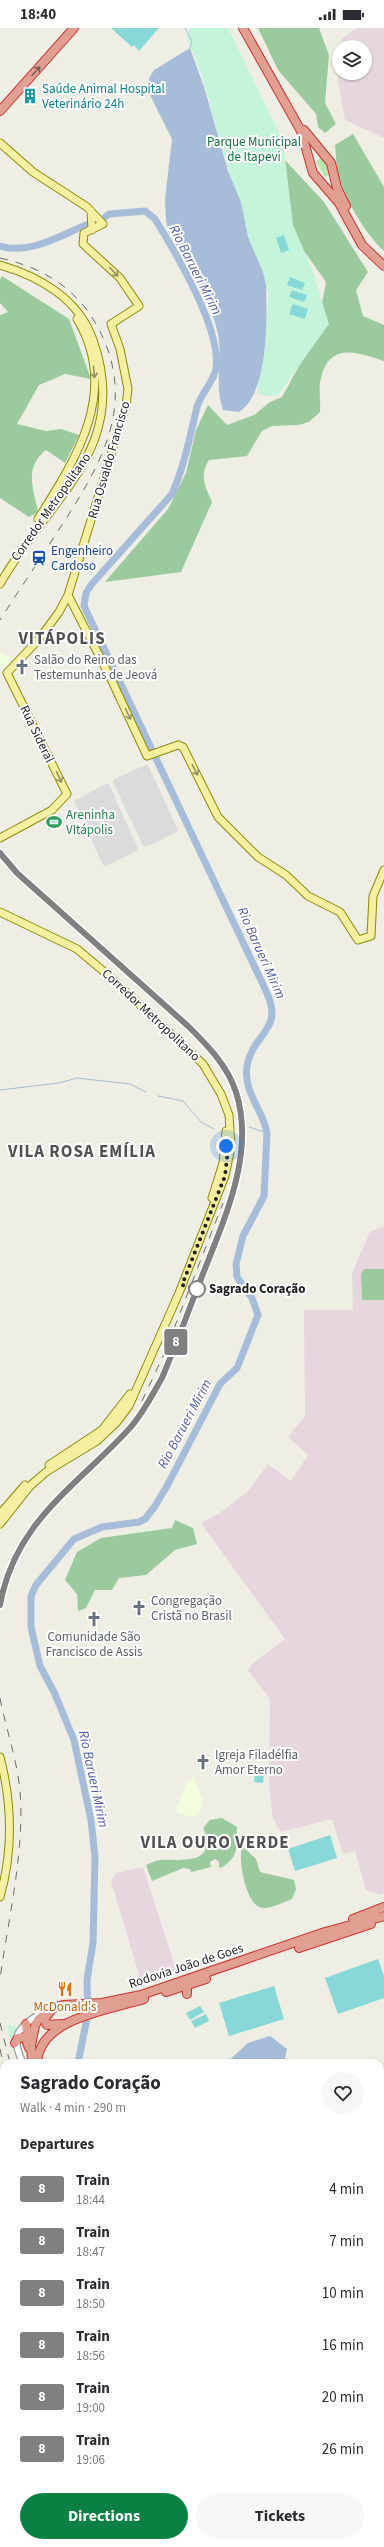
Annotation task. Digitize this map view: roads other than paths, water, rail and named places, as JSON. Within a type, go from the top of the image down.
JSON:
[{"type":"highway","points":[[0,111],[74,28]]},
{"type":"highway","points":[[243,28],[301,132],[313,173],[339,203],[362,245],[384,266]]},
{"type":"highway","points":[[248,28],[304,131],[333,168],[342,198],[361,234],[374,251],[384,260]]},
{"type":"highway","points":[[310,164],[312,158],[322,153]]},
{"type":"highway","points":[[319,180],[324,180],[330,177],[333,168]]},
{"type":"highway","points":[[325,1932],[384,1907]]},
{"type":"highway","name":"Rodovia João de Goes","points":[[53,2008],[99,2003],[141,1995],[325,1932],[384,1916]]},
{"type":"highway","name":"Rodovia João de Goes","points":[[62,2024],[97,2013],[188,1991],[200,1981],[384,1921]]},
{"type":"highway","points":[[97,2013],[99,2003]]},
{"type":"highway","points":[[53,2008],[46,2016],[45,2022],[51,2026],[62,2024]]},
{"type":"highway","points":[[31,2059],[35,2026],[38,2020],[53,2008]]},
{"type":"highway","points":[[26,2024],[31,2059]]},
{"type":"highway","points":[[38,2059],[45,2040],[62,2024]]},
{"type":"highway","points":[[15,2043],[23,2036],[28,2040]]},
{"type":"main road","points":[[0,143],[33,172],[92,213],[103,224],[92,230],[92,213]]},
{"type":"main road","name":"Rua Osvaldo Francisco","points":[[7,673],[49,626],[68,596],[127,402],[128,389],[122,356],[111,324],[139,306],[120,278],[83,244],[84,233],[92,230]]},
{"type":"main road","name":"Corredor Metropolitano","points":[[0,265],[32,276],[52,288],[70,304],[86,325],[97,352],[104,382],[103,412],[96,436],[84,462],[18,554],[0,584]]},
{"type":"main road","points":[[0,268],[27,278],[47,289],[70,310],[84,331],[89,342],[95,374],[94,395],[88,422],[77,458],[78,461],[84,462]]},
{"type":"main road","points":[[88,422],[93,418],[98,420],[96,436]]},
{"type":"main road","points":[[0,576],[38,518],[81,445]]},
{"type":"main road","points":[[68,596],[152,754],[178,745],[183,747],[205,788],[218,817],[258,857],[286,875],[308,896],[340,912],[356,939],[362,941],[371,936],[373,896],[384,870]]},
{"type":"main road","name":"Rua Sideral","points":[[0,838],[52,810],[62,802],[67,794],[7,673]]},
{"type":"main road","name":"Corredor Metropolitano","points":[[0,912],[64,942],[85,955],[203,1064],[221,1094],[229,1116],[231,1147],[226,1174],[200,1242],[136,1392],[117,1422],[97,1441],[46,1472],[2,1515],[0,1524]]},
{"type":"main road","points":[[0,915],[52,939],[88,961],[190,1055],[205,1073],[218,1099],[226,1128],[226,1146],[217,1183],[196,1240],[158,1327],[136,1384],[113,1419],[83,1444],[39,1472],[2,1515]]},
{"type":"main road","points":[[226,1146],[228,1149],[226,1174]]},
{"type":"main road","points":[[158,1327],[159,1337]]},
{"type":"main road","points":[[0,1757],[8,1792],[9,1820],[8,1853],[0,1897]]},
{"type":"main road","points":[[0,1774],[9,1820]]},
{"type":"main road","points":[[0,1882],[5,1847],[4,1794]]},
{"type":"street","points":[[21,2059],[15,2043],[19,2032],[26,2024],[53,2008]]},
{"type":"water","points":[[190,48],[205,90],[228,171],[241,202],[248,237],[263,272],[266,285],[266,335],[261,372],[256,389],[249,402],[239,412],[223,410],[219,391],[220,353],[215,321],[198,282],[169,233],[166,221],[165,199],[172,139],[151,97],[149,78],[154,70]]},
{"type":"water","points":[[270,2036],[287,2049],[285,2059],[230,2059],[248,2043]]},
{"type":"waterway","points":[[185,28],[192,41],[190,48]]},
{"type":"waterway","name":"Rio Barueri Mirim","points":[[79,2059],[88,2013],[87,1980],[93,1943],[95,1857],[91,1820],[74,1740],[54,1692],[40,1666],[31,1627],[31,1596],[36,1585],[74,1539],[102,1527],[139,1522],[145,1519],[167,1486],[220,1384],[237,1368],[258,1315],[252,1298],[237,1277],[236,1264],[243,1236],[264,1196],[267,1133],[262,1116],[248,1084],[247,1066],[250,1055],[266,1031],[272,1015],[271,1004],[266,991],[84,606],[86,593],[91,585],[172,494],[183,462],[197,407],[216,369],[216,353],[205,313],[185,271],[155,219],[145,211],[109,214],[105,217]]},
{"type":"waterway","name":"Rio Barueri Mirim","points":[[0,246],[11,248],[33,246],[55,239],[86,225]]},
{"type":"waterway","points":[[0,1090],[59,1083],[77,1078],[130,1084],[146,1092]]},
{"type":"waterway","points":[[158,1096],[183,1101],[201,1122],[214,1129]]},
{"type":"waterway","points":[[249,1127],[267,1133]]},
{"type":"railway","points":[[0,258],[43,273],[56,280],[78,299],[96,324],[109,353],[115,380],[115,406],[110,432],[101,457],[74,506],[0,620]]},
{"type":"railway","points":[[0,853],[17,873],[188,1026],[216,1056],[228,1073],[236,1092],[241,1116],[242,1140],[240,1164],[235,1187],[227,1211],[162,1378],[139,1417],[129,1429],[50,1507],[33,1527],[19,1550],[8,1575],[0,1605]]},
{"type":"railway","points":[[142,1401],[164,1354],[223,1203]]},
{"type":"railway","points":[[0,1698],[19,1779],[21,1814],[15,1885],[0,1979]]},
{"type":"railway","points":[[0,2023],[9,2059]]},
{"type":"railway","points":[[0,2049],[2,2059]]},
{"type":"train","name":"8","points":[[0,853],[17,873],[188,1026],[206,1044],[222,1064],[235,1091],[239,1103],[242,1147],[233,1191],[223,1220],[162,1378],[151,1398],[130,1428],[52,1503],[40,1517],[24,1541],[14,1561],[6,1581],[0,1605]]},
{"type":"place","name":"Saúde Animal Hospital Veterinário 24h","points":[[30,96]]},
{"type":"place","name":"Engenheiro Cardoso","points":[[39,558]]},
{"type":"place","name":"Salão do Reino das Testemunhas de Jeová","points":[[22,667]]},
{"type":"place","name":"Areninha VItápolis","points":[[54,822]]},
{"type":"place","name":"Sagrado Coração","points":[[197,1289]]},
{"type":"place","name":"Congregação Cristã no Brasil","points":[[139,1608]]},
{"type":"place","name":"Comunidade São Francisco de Assis","points":[[94,1619]]},
{"type":"place","name":"Igreja Filadélfia Amor Eterno","points":[[203,1762]]},
{"type":"place","name":"McDonald's","points":[[65,1989]]},
{"type":"district","name":"VITÁPOLIS","points":[[62,639]]},
{"type":"district","name":"VILA ROSA EMÍLIA","points":[[82,1152]]},
{"type":"district","name":"VILA OURO VERDE","points":[[215,1843]]},
{"type":"park label","name":"Parque Municipal de Itapevi","points":[[254,150]]}]
